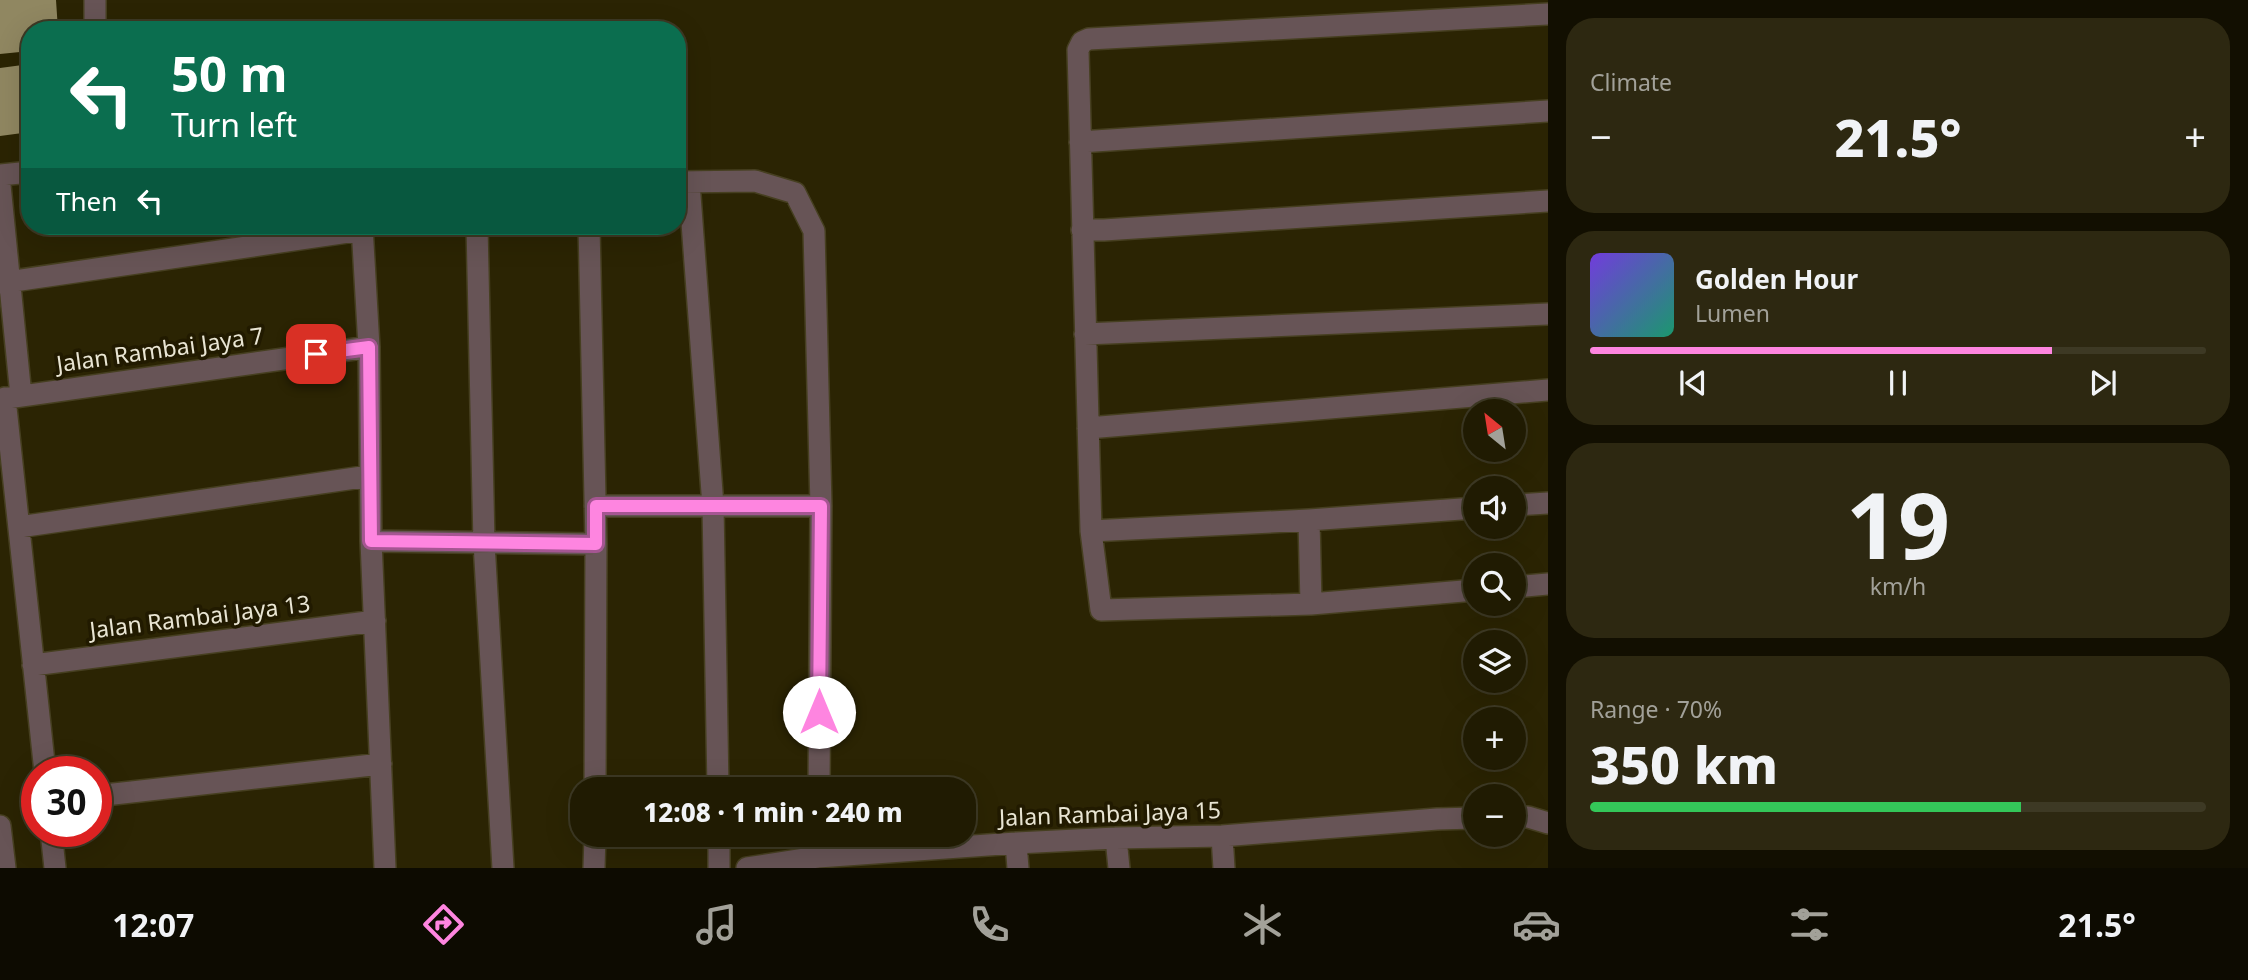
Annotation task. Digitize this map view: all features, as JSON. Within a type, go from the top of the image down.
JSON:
[{"type":"street","points":[[95,0],[96,21]]},
{"type":"street","points":[[1463,591],[1311,604],[1101,610],[1091,531],[1078,50],[1082,42],[1089,39],[1548,15]]},
{"type":"street","points":[[1080,142],[1548,111]]},
{"type":"street","points":[[0,175],[21,173]]},
{"type":"street","points":[[686,182],[755,181],[795,193],[814,231],[821,506],[819,777]]},
{"type":"street","points":[[0,186],[9,398],[19,527],[43,756]]},
{"type":"street","points":[[1082,230],[1548,201]]},
{"type":"street","points":[[686,214],[713,506],[718,777]]},
{"type":"street","points":[[5,283],[317,235]]},
{"type":"street","points":[[362,235],[369,347],[369,476],[385,868]]},
{"type":"street","points":[[477,235],[484,543],[503,868]]},
{"type":"street","points":[[589,235],[596,506],[595,777]]},
{"type":"street","points":[[1085,334],[1548,314]]},
{"type":"street","name":"Jalan Rambai Jaya 7","points":[[9,398],[369,347]]},
{"type":"street","points":[[1088,428],[1548,390]]},
{"type":"street","points":[[19,527],[369,476]]},
{"type":"street","points":[[1526,504],[1548,503]]},
{"type":"street","points":[[596,506],[821,506]]},
{"type":"street","points":[[1091,531],[1463,509]]},
{"type":"street","points":[[1309,520],[1311,604]]},
{"type":"street","points":[[371,541],[596,544]]},
{"type":"street","points":[[1526,586],[1548,584]]},
{"type":"street","name":"Jalan Rambai Jaya 13","points":[[33,665],[374,621]]},
{"type":"street","points":[[112,794],[381,764]]},
{"type":"street","points":[[1526,817],[1548,823]]},
{"type":"street","name":"Jalan Rambai Jaya 15","points":[[747,868],[818,857],[1016,843],[1222,836],[1463,818]]},
{"type":"street","points":[[0,826],[5,868]]},
{"type":"street","points":[[1222,836],[1224,868]]},
{"type":"street","points":[[1116,838],[1119,868]]},
{"type":"street","points":[[1016,843],[1018,868]]},
{"type":"street","points":[[53,847],[55,868]]},
{"type":"street","points":[[594,868],[595,847]]},
{"type":"street","points":[[719,847],[719,868]]},
{"type":"street","points":[[818,847],[818,857]]},
{"type":"building","points":[[0,0],[56,0],[57,21],[21,21],[21,52],[0,54]]},
{"type":"building","points":[[21,65],[21,133],[0,136],[0,68]]},
{"type":"route","points":[[316,354],[369,347],[371,541],[596,544],[596,506],[821,506],[819,712]]}]
